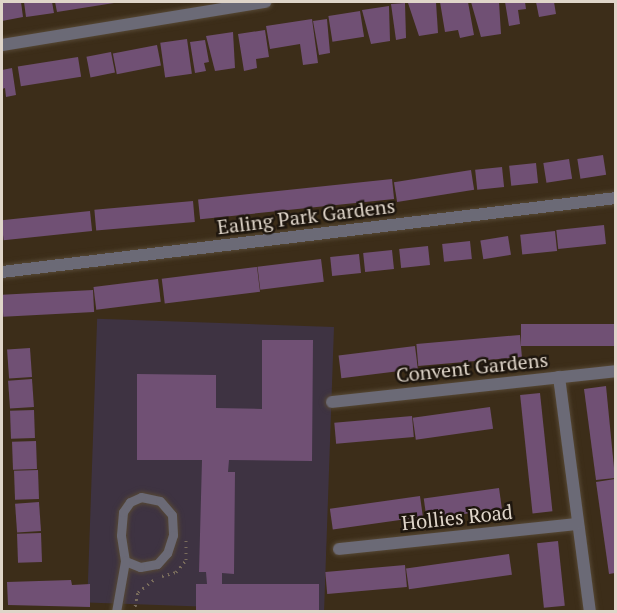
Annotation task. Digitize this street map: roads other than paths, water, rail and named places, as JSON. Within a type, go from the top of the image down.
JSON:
[{"type":"street","points":[[2,45],[266,2]]},
{"type":"street","name":"Ealing Park Gardens","points":[[2,272],[615,198]]},
{"type":"street","name":"Convent Gardens","points":[[332,402],[615,371]]},
{"type":"street","points":[[559,377],[590,612]]},
{"type":"street","name":"Hollies Road","points":[[339,549],[578,524]]},
{"type":"lane","points":[[116,612],[125,561],[121,535],[123,512],[130,502],[141,497],[160,501],[172,515],[173,535],[167,553],[157,564],[140,567],[125,561]]}]
